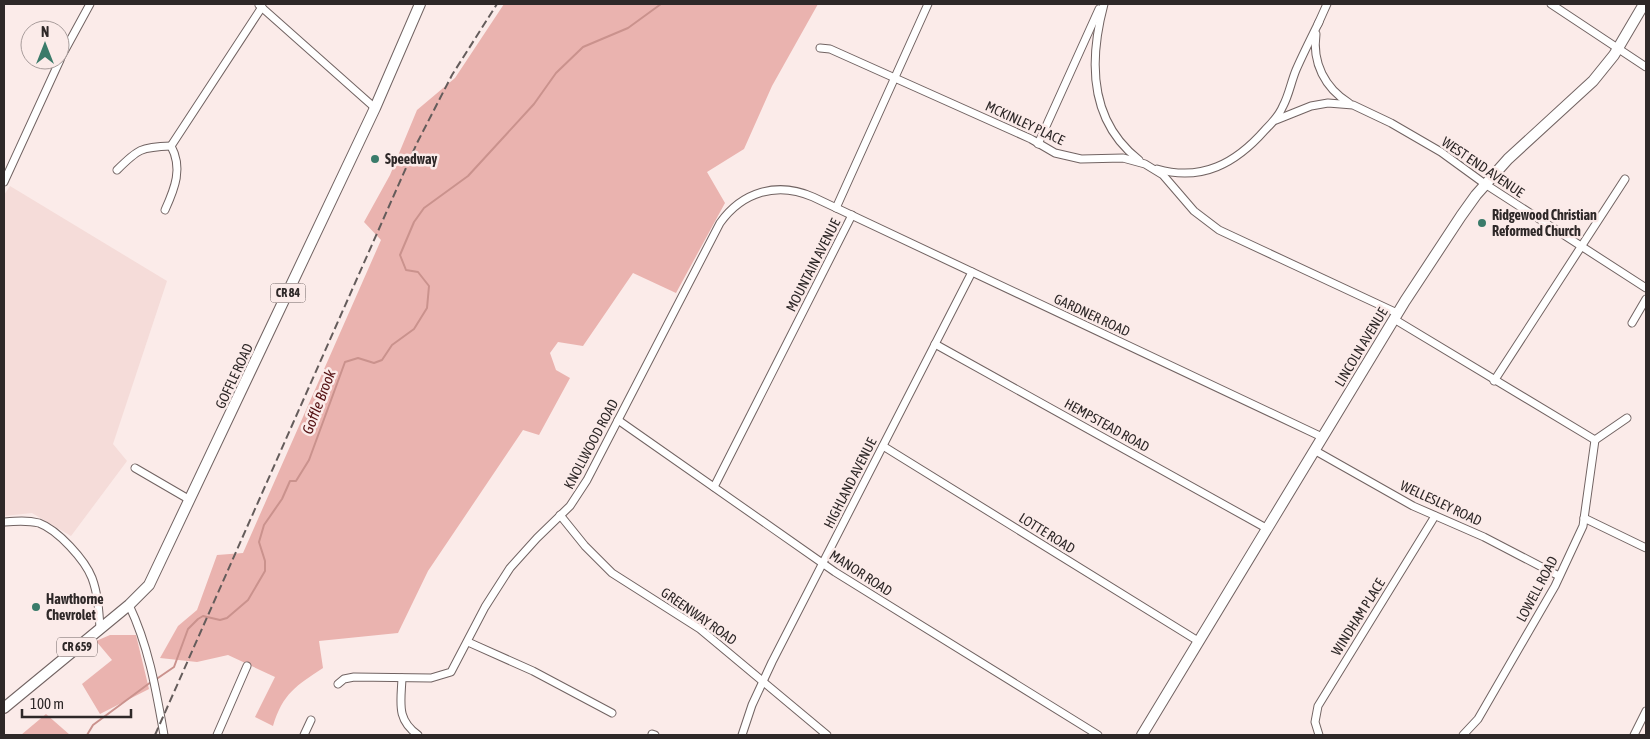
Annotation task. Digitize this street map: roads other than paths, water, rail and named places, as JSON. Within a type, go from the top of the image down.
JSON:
[{"type":"main road","name":"GOFFLE ROAD","points":[[4,708],[129,605],[148,585],[375,108],[420,4]]},
{"type":"main road","name":"LINCOLN AVENUE","points":[[1142,735],[1396,316],[1461,216],[1485,184],[1508,160],[1593,81],[1618,48],[1644,4]]},
{"type":"street","points":[[70,41],[90,4]]},
{"type":"street","name":"MOUNTAIN AVENUE","points":[[714,487],[852,215],[836,208],[928,4]]},
{"type":"street","points":[[1038,144],[1102,4]]},
{"type":"street","points":[[1102,4],[1094,65],[1100,107],[1107,122],[1125,148],[1145,164],[1165,171],[1183,173],[1197,172],[1220,166],[1250,148],[1275,120],[1284,105],[1296,71],[1319,22]]},
{"type":"street","name":"WEST END AVENUE","points":[[1327,4],[1319,22],[1315,53],[1321,73],[1333,91],[1353,105],[1419,138],[1485,184],[1646,288]]},
{"type":"street","points":[[1551,4],[1646,66]]},
{"type":"street","points":[[171,146],[260,5],[375,108]]},
{"type":"street","name":"MCKINLEY PLACE","points":[[820,48],[830,49],[894,77],[1055,153],[1081,159],[1123,158],[1145,164],[1163,175],[1194,211],[1219,230],[1396,316],[1494,381],[1595,440]]},
{"type":"street","points":[[6,179],[55,70]]},
{"type":"street","name":"WEST END AVENUE","points":[[1275,120],[1311,106],[1328,103],[1353,105]]},
{"type":"street","points":[[117,170],[134,152],[149,147],[171,146]]},
{"type":"street","points":[[165,210],[176,187],[178,159],[171,146]]},
{"type":"street","points":[[1494,381],[1625,179]]},
{"type":"street","name":"KNOLLWOOD ROAD","points":[[338,684],[344,679],[354,677],[431,678],[448,674],[458,661],[485,607],[510,568],[570,506],[587,480],[705,251],[720,223],[731,210],[756,193],[776,189],[802,192],[836,208]]},
{"type":"street","name":"GARDNER ROAD","points":[[852,215],[1322,437]]},
{"type":"street","name":"HIGHLAND AVENUE","points":[[742,735],[763,681],[972,272]]},
{"type":"street","points":[[1632,323],[1646,298]]},
{"type":"street","name":"HEMPSTEAD ROAD","points":[[935,344],[1266,528]]},
{"type":"street","points":[[1595,440],[1627,418]]},
{"type":"street","name":"MANOR ROAD","points":[[618,420],[822,564],[1098,735]]},
{"type":"street","name":"LOWELL ROAD","points":[[1463,735],[1478,719],[1559,576],[1583,526],[1595,440]]},
{"type":"street","name":"LOTTE ROAD","points":[[883,446],[1198,641]]},
{"type":"street","name":"WELLESLEY ROAD","points":[[1314,450],[1435,516],[1484,536],[1559,576]]},
{"type":"street","points":[[135,468],[190,500]]},
{"type":"street","name":"GREENWAY ROAD","points":[[560,515],[585,546],[612,573],[700,629],[827,735]]},
{"type":"street","name":"WINDHAM PLACE","points":[[1318,735],[1315,722],[1318,706],[1435,516]]},
{"type":"street","points":[[1584,518],[1646,548]]},
{"type":"street","points":[[4,522],[30,521],[41,524],[76,553],[85,563],[92,578],[100,628]]},
{"type":"street","points":[[129,605],[149,656],[164,735]]},
{"type":"street","points":[[468,642],[525,668],[612,713]]},
{"type":"street","points":[[217,735],[247,666]]},
{"type":"street","points":[[402,678],[402,715],[406,724],[418,735]]},
{"type":"street","points":[[1634,735],[1646,711]]},
{"type":"street","points":[[304,735],[311,720]]},
{"type":"waterway","name":"Goffle Brook","points":[[155,680],[174,667],[188,629],[198,619],[203,616],[220,620],[227,618],[248,600],[265,571],[265,561],[259,542],[264,525],[282,499],[290,481],[296,481],[309,460],[345,362],[358,358],[374,363],[382,360],[392,345],[414,329],[427,308],[429,286],[418,272],[406,270],[400,255],[414,222],[424,208],[468,176],[534,104],[556,73],[583,47],[628,28],[661,4]]},
{"type":"waterway","name":"Goffle Brook","points":[[87,735],[93,725],[151,682]]},
{"type":"railway","points":[[155,735],[417,143],[452,75],[497,4]]},
{"type":"place","name":"Speedway","points":[[375,159]]},
{"type":"place","name":"Ridgewood Christian Reformed Church","points":[[1482,223]]},
{"type":"place","name":"Hawthorne Chevrolet","points":[[36,607]]}]
